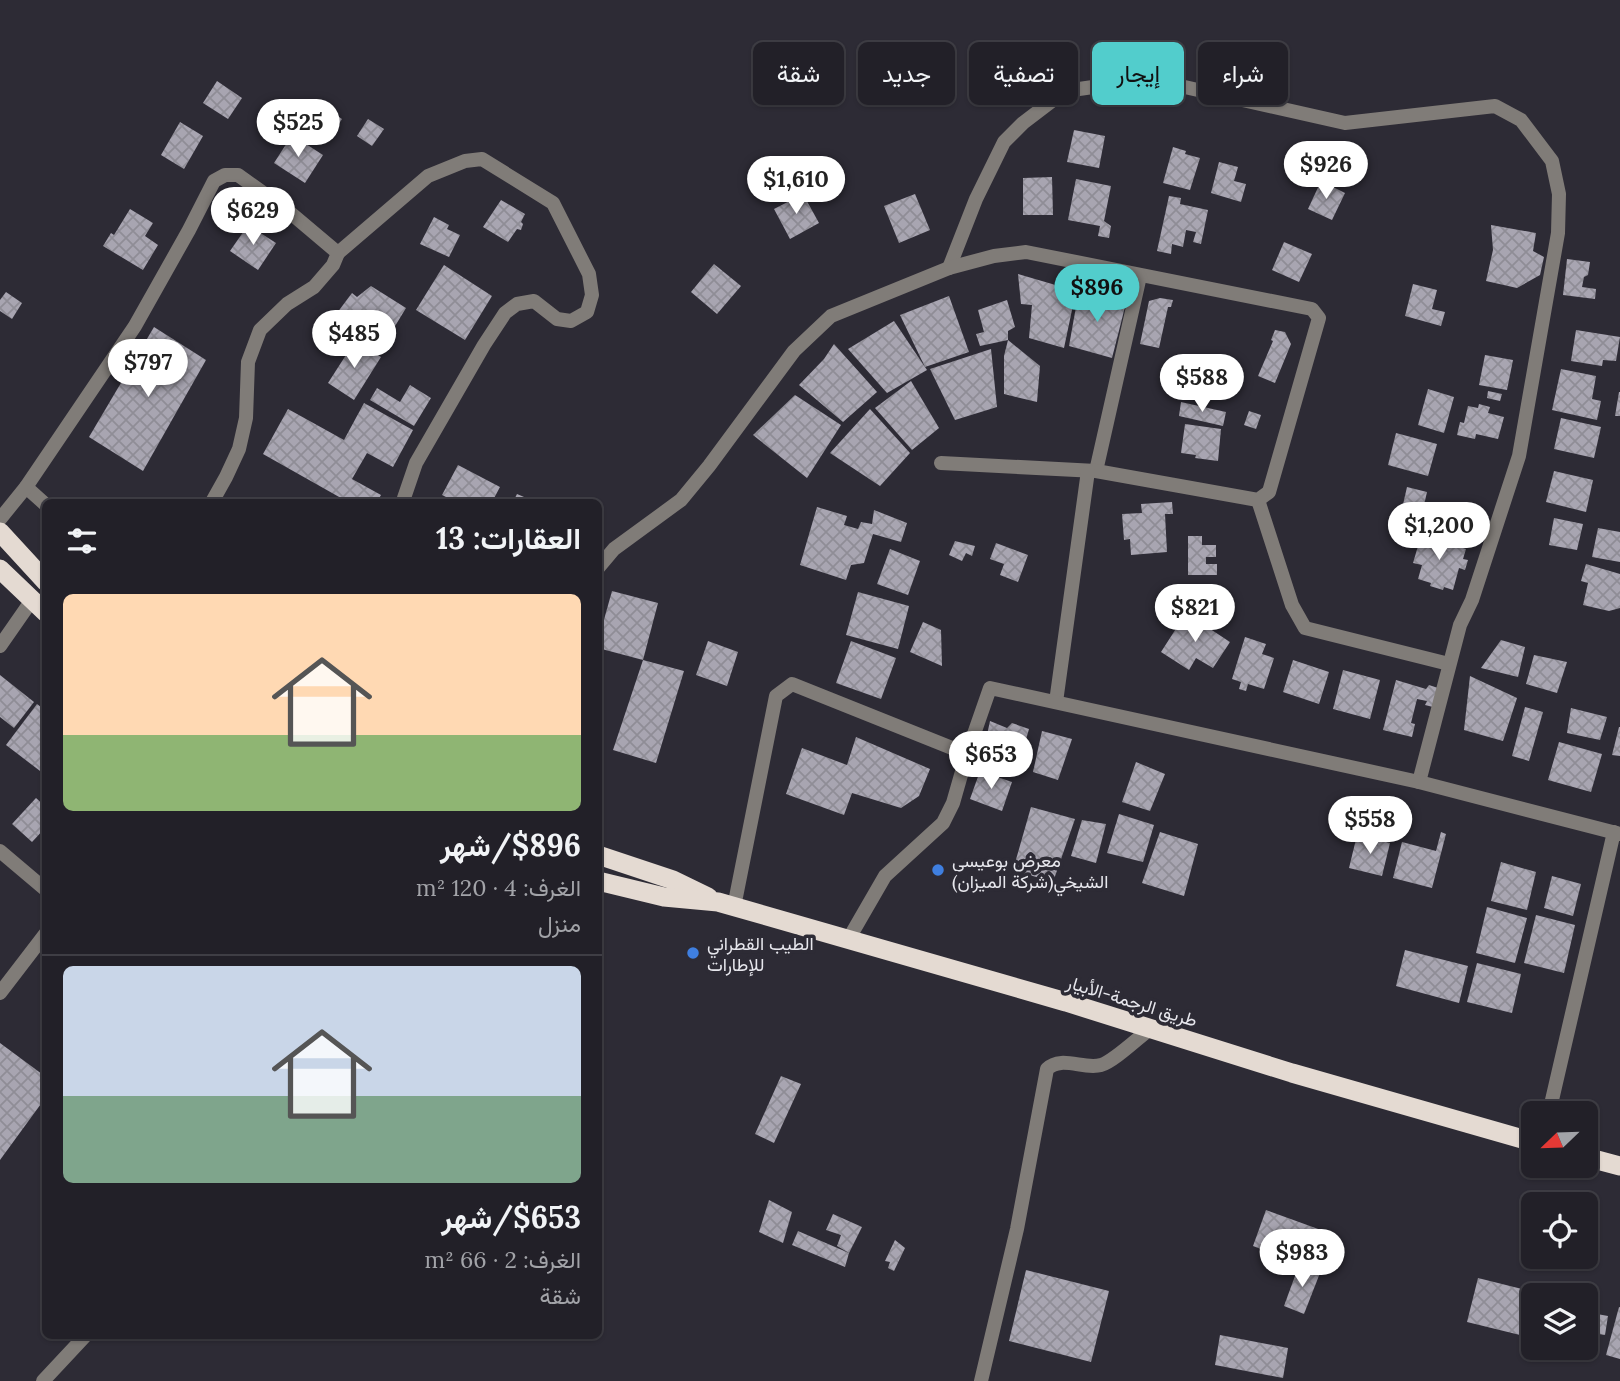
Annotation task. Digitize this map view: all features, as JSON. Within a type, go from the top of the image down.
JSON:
[{"type":"highway","points":[[0,532],[42,578]]},
{"type":"highway","points":[[0,570],[39,606]]},
{"type":"highway","points":[[602,856],[674,880],[726,905]]},
{"type":"highway","points":[[602,882],[664,897],[726,905]]},
{"type":"highway","name":"طريق الرجمة-الأبيار","points":[[726,905],[1066,1002],[1292,1073],[1521,1139]]},
{"type":"highway","points":[[1598,1160],[1620,1166]]},
{"type":"street","points":[[949,268],[976,199],[1004,142],[1023,123],[1065,90],[1149,79],[1345,122],[1494,106],[1521,120],[1552,161],[1559,194],[1558,233],[1519,456],[1472,600],[1460,625],[1419,782]]},
{"type":"street","points":[[214,499],[239,449],[246,418],[248,362],[260,330],[287,304],[314,287],[333,265],[338,253],[428,176],[465,161],[482,159],[553,203],[589,274],[592,295],[587,313],[572,321],[557,318],[534,301],[517,304],[505,313],[416,463],[406,499]]},
{"type":"street","points":[[0,519],[26,487],[135,326],[214,181],[225,175],[238,175],[287,210],[338,253]]},
{"type":"street","points":[[602,563],[614,549],[681,500],[794,351],[831,316],[949,268],[993,256],[1026,252],[1312,309],[1319,318],[1269,492],[1258,500],[1092,471],[941,463]]},
{"type":"street","points":[[1056,702],[1092,471],[1140,276]]},
{"type":"street","points":[[26,487],[42,501]]},
{"type":"street","points":[[1258,500],[1292,605],[1305,628],[1449,664]]},
{"type":"street","points":[[0,646],[39,606]]},
{"type":"street","points":[[726,905],[776,696],[792,684],[967,754]]},
{"type":"street","points":[[848,940],[885,877],[943,823],[953,803],[990,688],[1419,782],[1617,833],[1552,1101]]},
{"type":"street","points":[[0,852],[42,887]]},
{"type":"street","points":[[0,993],[42,938]]},
{"type":"street","points":[[981,1381],[1017,1229],[1047,1069],[1056,1062],[1100,1066],[1150,1028]]},
{"type":"street","points":[[43,1381],[82,1339]]},
{"type":"building","points":[[217,81],[242,98],[228,119],[203,103]]},
{"type":"building","points":[[318,103],[342,119],[328,141],[304,125]]},
{"type":"building","points":[[368,119],[384,129],[372,146],[357,136]]},
{"type":"building","points":[[180,122],[203,136],[184,169],[161,155]]},
{"type":"building","points":[[1074,130],[1105,136],[1099,168],[1067,162]]},
{"type":"building","points":[[292,135],[323,155],[305,183],[274,163]]},
{"type":"building","points":[[1173,147],[1200,158],[1190,190],[1163,183]]},
{"type":"building","points":[[1219,162],[1238,167],[1234,181],[1246,184],[1241,202],[1211,193]]},
{"type":"building","points":[[1052,177],[1053,215],[1023,215],[1023,178]]},
{"type":"building","points":[[1076,179],[1111,186],[1104,221],[1111,226],[1109,238],[1098,236],[1100,226],[1068,220]]},
{"type":"building","points":[[1321,181],[1345,193],[1332,220],[1308,209]]},
{"type":"building","points":[[803,194],[819,223],[790,239],[774,209]]},
{"type":"building","points":[[915,194],[930,230],[899,243],[884,206]]},
{"type":"building","points":[[1169,196],[1181,198],[1180,204],[1208,210],[1201,244],[1193,242],[1196,232],[1186,230],[1183,247],[1172,244],[1171,254],[1157,251]]},
{"type":"building","points":[[501,200],[525,214],[521,230],[517,229],[508,242],[483,227]]},
{"type":"building","points":[[130,209],[153,223],[145,236],[158,245],[143,270],[103,246],[111,233],[114,235]]},
{"type":"building","points":[[434,217],[449,225],[447,229],[460,235],[449,257],[420,244]]},
{"type":"building","points":[[248,225],[276,243],[258,270],[230,251]]},
{"type":"building","points":[[1491,225],[1536,233],[1533,251],[1544,257],[1540,275],[1517,288],[1486,281],[1493,250]]},
{"type":"building","points":[[1284,242],[1312,254],[1299,282],[1272,270]]},
{"type":"building","points":[[1567,259],[1590,262],[1582,287],[1596,289],[1595,299],[1563,295]]},
{"type":"building","points":[[714,264],[741,286],[717,314],[691,292]]},
{"type":"building","points":[[444,265],[492,296],[465,340],[416,310]]},
{"type":"building","points":[[1018,274],[1076,291],[1064,348],[1029,338],[1032,305],[1021,304]]},
{"type":"building","points":[[1413,284],[1437,290],[1432,309],[1445,312],[1441,326],[1405,316]]},
{"type":"building","points":[[371,286],[406,308],[386,341],[352,320],[343,324],[334,317],[352,293],[357,297]]},
{"type":"building","points":[[1079,290],[1126,303],[1112,358],[1069,346]]},
{"type":"building","points":[[6,292],[22,303],[12,319],[0,311],[0,300]]},
{"type":"building","points":[[949,296],[969,352],[925,367],[900,315]]},
{"type":"building","points":[[1160,298],[1173,300],[1171,307],[1168,307],[1159,348],[1140,344],[1149,301]]},
{"type":"building","points":[[1007,300],[1015,327],[1008,331],[1008,340],[980,346],[976,334],[984,332],[978,310]]},
{"type":"building","points":[[894,321],[927,370],[887,393],[848,349]]},
{"type":"building","points":[[154,327],[206,360],[143,471],[89,437]]},
{"type":"building","points":[[1275,330],[1285,332],[1291,344],[1275,383],[1258,376]]},
{"type":"building","points":[[1576,330],[1620,337],[1616,361],[1603,360],[1602,366],[1571,361]]},
{"type":"building","points":[[1008,340],[1040,366],[1037,402],[1004,394],[1004,356]]},
{"type":"building","points":[[355,341],[381,357],[354,400],[328,383]]},
{"type":"building","points":[[834,344],[877,392],[843,422],[799,385],[824,359]]},
{"type":"building","points":[[991,349],[997,407],[955,420],[930,369]]},
{"type":"building","points":[[1485,355],[1513,360],[1507,390],[1479,385]]},
{"type":"building","points":[[1561,369],[1596,376],[1592,399],[1601,401],[1597,420],[1552,410]]},
{"type":"building","points":[[911,381],[939,428],[912,450],[875,408]]},
{"type":"building","points":[[410,385],[431,398],[414,426],[370,400],[377,388],[400,402]]},
{"type":"building","points":[[1428,389],[1454,397],[1444,433],[1418,425]]},
{"type":"building","points":[[1488,391],[1502,394],[1500,401],[1487,398]]},
{"type":"building","points":[[1619,392],[1620,416],[1615,416]]},
{"type":"building","points":[[795,395],[841,425],[807,478],[753,435]]},
{"type":"building","points":[[1181,402],[1226,412],[1223,426],[1179,416]]},
{"type":"building","points":[[364,403],[413,430],[393,467],[367,453],[352,479],[381,495],[379,499],[343,499],[263,454],[288,409],[344,440]]},
{"type":"building","points":[[1479,404],[1490,407],[1488,413],[1504,417],[1498,439],[1476,434],[1475,439],[1457,435],[1460,422],[1464,423],[1468,406],[1478,408]]},
{"type":"building","points":[[870,409],[910,453],[880,486],[830,453]]},
{"type":"building","points":[[1249,411],[1261,415],[1256,429],[1244,425]]},
{"type":"building","points":[[1561,418],[1601,427],[1594,458],[1554,449]]},
{"type":"building","points":[[1185,424],[1221,429],[1218,461],[1181,453]]},
{"type":"building","points":[[1396,433],[1437,444],[1428,476],[1388,465]]},
{"type":"building","points":[[458,465],[500,487],[494,499],[450,499],[442,495]]},
{"type":"building","points":[[1554,471],[1593,480],[1586,512],[1546,502]]},
{"type":"building","points":[[1407,487],[1427,492],[1419,527],[1399,522]]},
{"type":"building","points":[[517,494],[529,499],[514,499]]},
{"type":"building","points":[[1172,502],[1173,514],[1165,514],[1167,552],[1131,555],[1130,539],[1124,540],[1122,514],[1142,513],[1141,504]]},
{"type":"building","points":[[817,507],[847,516],[844,525],[858,529],[861,522],[872,524],[874,510],[907,523],[901,542],[873,534],[864,563],[851,565],[846,580],[800,565]]},
{"type":"building","points":[[1554,518],[1583,524],[1577,550],[1549,545]]},
{"type":"building","points":[[1598,528],[1620,532],[1620,562],[1592,557]]},
{"type":"building","points":[[1423,529],[1431,531],[1429,537],[1466,549],[1463,559],[1468,560],[1465,570],[1459,568],[1453,590],[1430,586],[1431,583],[1418,579],[1422,565],[1413,563]]},
{"type":"building","points":[[1188,536],[1202,536],[1202,545],[1216,545],[1216,557],[1206,557],[1206,564],[1217,564],[1217,575],[1188,575]]},
{"type":"building","points":[[955,541],[975,546],[972,556],[966,553],[962,561],[949,555]]},
{"type":"building","points":[[996,543],[1028,555],[1018,582],[1000,575],[1004,564],[990,559]]},
{"type":"building","points":[[890,549],[920,561],[908,595],[877,584]]},
{"type":"building","points":[[1586,564],[1620,574],[1620,608],[1609,611],[1583,605],[1588,583],[1581,581]]},
{"type":"building","points":[[612,591],[658,603],[643,660],[602,649],[602,627]]},
{"type":"building","points":[[858,592],[909,606],[898,649],[846,635]]},
{"type":"building","points":[[1186,613],[1230,642],[1213,668],[1196,658],[1189,670],[1161,652]]},
{"type":"building","points":[[923,622],[941,630],[942,666],[910,652]]},
{"type":"building","points":[[1245,637],[1266,644],[1262,654],[1274,658],[1264,689],[1248,684],[1246,691],[1239,689],[1241,682],[1232,679]]},
{"type":"building","points":[[1501,640],[1525,647],[1518,677],[1481,668]]},
{"type":"building","points":[[708,641],[738,652],[727,686],[696,675]]},
{"type":"building","points":[[851,641],[896,658],[881,699],[836,683]]},
{"type":"building","points":[[1534,655],[1567,662],[1557,693],[1526,684]]},
{"type":"building","points":[[643,660],[684,671],[656,763],[613,750]]},
{"type":"building","points":[[1293,660],[1329,672],[1319,704],[1283,692]]},
{"type":"building","points":[[1343,670],[1380,680],[1370,719],[1333,709]]},
{"type":"building","points":[[0,675],[34,702],[14,728],[0,717]]},
{"type":"building","points":[[1470,676],[1517,698],[1503,741],[1464,730]]},
{"type":"building","points":[[1396,680],[1426,689],[1429,685],[1438,688],[1433,707],[1425,705],[1427,701],[1417,699],[1411,723],[1415,724],[1412,737],[1383,730]]},
{"type":"building","points":[[37,704],[42,708],[42,772],[6,745]]},
{"type":"building","points":[[1525,707],[1543,712],[1529,761],[1512,756]]},
{"type":"building","points":[[1571,708],[1607,717],[1600,740],[1567,733]]},
{"type":"building","points":[[990,721],[1007,728],[1012,723],[1029,729],[1016,775],[997,768],[999,752],[985,744]]},
{"type":"building","points":[[1620,727],[1620,756],[1612,755]]},
{"type":"building","points":[[1042,731],[1072,739],[1058,780],[1033,772]]},
{"type":"building","points":[[856,737],[930,769],[919,796],[901,808],[852,793],[844,815],[786,794],[802,748],[847,765]]},
{"type":"building","points":[[1559,742],[1602,754],[1591,792],[1548,780]]},
{"type":"building","points":[[1136,762],[1165,774],[1150,811],[1122,802]]},
{"type":"building","points":[[980,771],[1012,782],[1002,811],[970,799]]},
{"type":"building","points":[[36,798],[42,803],[42,831],[32,842],[12,824]]},
{"type":"building","points":[[1031,807],[1075,819],[1053,882],[1013,870]]},
{"type":"building","points":[[1119,814],[1154,825],[1143,862],[1107,853]]},
{"type":"building","points":[[1082,820],[1106,824],[1096,863],[1071,856]]},
{"type":"building","points":[[1160,832],[1198,844],[1184,896],[1142,883]]},
{"type":"building","points":[[1441,832],[1446,834],[1432,888],[1393,878],[1402,842],[1436,851]]},
{"type":"building","points":[[1357,835],[1390,843],[1382,876],[1349,868]]},
{"type":"building","points":[[1501,862],[1536,872],[1527,910],[1491,901]]},
{"type":"building","points":[[1552,876],[1581,884],[1573,916],[1544,908]]},
{"type":"building","points":[[1487,907],[1527,918],[1515,963],[1476,953]]},
{"type":"building","points":[[1536,915],[1575,925],[1564,973],[1524,963]]},
{"type":"building","points":[[1405,950],[1468,966],[1459,1003],[1396,986]]},
{"type":"building","points":[[1477,963],[1521,974],[1512,1013],[1467,1002]]},
{"type":"building","points":[[0,1043],[42,1074],[42,1102],[0,1160]]},
{"type":"building","points":[[781,1076],[801,1084],[774,1143],[755,1134]]},
{"type":"building","points":[[769,1200],[792,1212],[783,1243],[759,1232]]},
{"type":"building","points":[[1266,1210],[1332,1234],[1319,1271],[1253,1246]]},
{"type":"building","points":[[833,1214],[862,1227],[849,1253],[837,1246],[841,1235],[826,1230]]},
{"type":"building","points":[[798,1231],[849,1253],[845,1267],[792,1245]]},
{"type":"building","points":[[895,1240],[905,1248],[894,1271],[888,1268],[890,1262],[885,1261]]},
{"type":"building","points":[[1299,1265],[1320,1273],[1304,1314],[1284,1306]]},
{"type":"building","points":[[1026,1270],[1109,1291],[1091,1362],[1009,1341]]},
{"type":"building","points":[[1478,1278],[1521,1289],[1520,1335],[1467,1322]]},
{"type":"building","points":[[1620,1307],[1620,1359],[1606,1355]]},
{"type":"building","points":[[1598,1314],[1608,1316],[1605,1335],[1598,1334]]},
{"type":"building","points":[[1220,1335],[1288,1348],[1283,1378],[1215,1365]]},
{"type":"place","name":"معرض بوعيسى الشيخي(شركة الميزان)","points":[[938,870]]},
{"type":"place","name":"الطيب القطراني للإطارات","points":[[693,953]]}]
